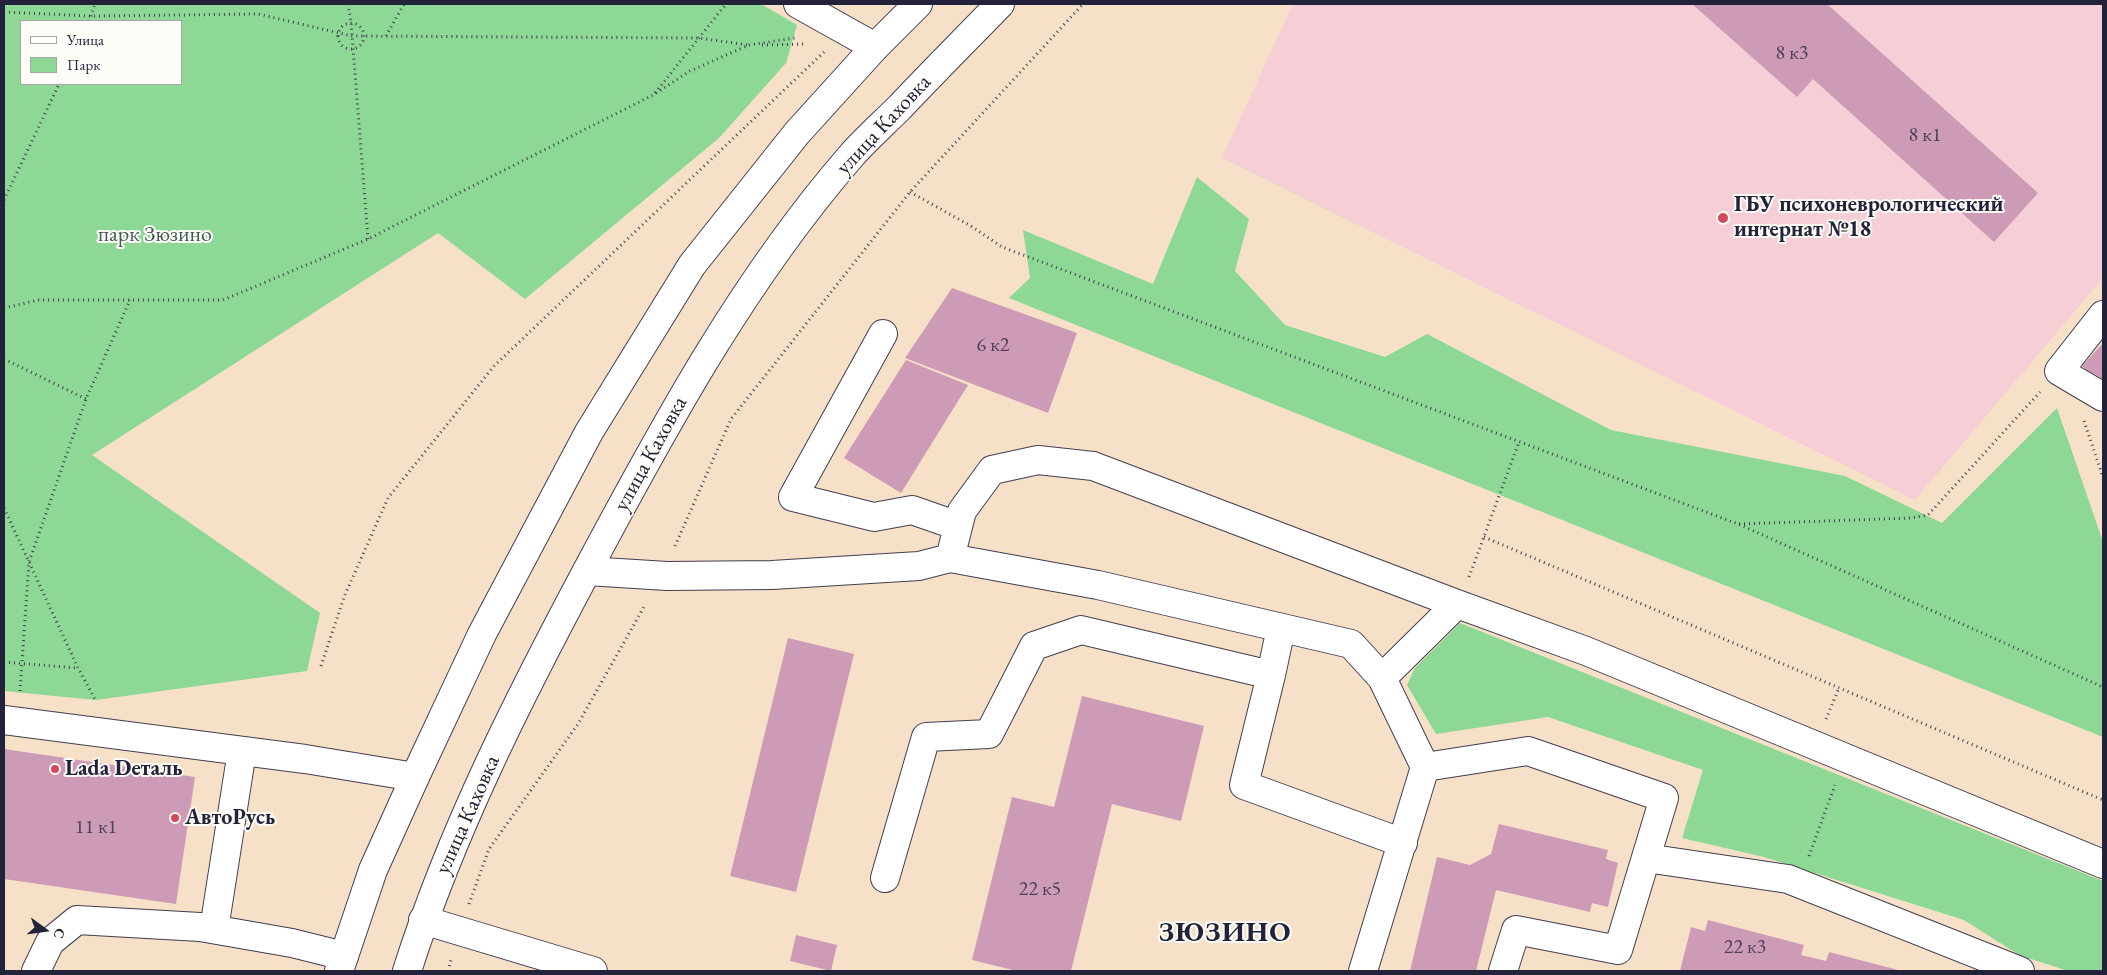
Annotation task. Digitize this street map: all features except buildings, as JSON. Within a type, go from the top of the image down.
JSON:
[{"type":"main road","points":[[798,4],[840,36],[875,47]]},
{"type":"main road","points":[[36,971],[50,942],[77,920],[214,929],[292,943],[342,964],[373,870],[415,776],[482,634],[589,432],[692,265],[797,133],[875,47],[918,4]]},
{"type":"main road","name":"улица Каховка","points":[[407,971],[423,920],[475,795],[537,665],[655,443],[722,332],[793,230],[852,156],[1000,4]]},
{"type":"main road","points":[[2103,315],[2066,376],[2103,397]]},
{"type":"main road","points":[[883,334],[793,497],[874,517],[912,510],[958,526]]},
{"type":"main road","points":[[950,558],[962,510],[992,470],[1038,460],[1093,466],[1462,592],[1586,651],[2103,864]]},
{"type":"main road","points":[[587,571],[662,576],[772,576],[919,566],[950,558],[1098,585],[1351,644],[1382,678],[1425,767],[1363,971]]},
{"type":"main road","points":[[1382,678],[1462,592]]},
{"type":"main road","points":[[1281,628],[1272,675],[1244,785],[1403,843]]},
{"type":"main road","points":[[886,878],[926,737],[989,734],[1034,646],[1081,630],[1272,675]]},
{"type":"main road","points":[[11,721],[242,750],[415,776]]},
{"type":"main road","points":[[214,929],[242,750]]},
{"type":"main road","points":[[1425,767],[1528,751],[1664,798],[1618,950],[1516,930],[1503,971]]},
{"type":"main road","points":[[1646,858],[1788,879],[2020,971]]},
{"type":"main road","points":[[423,920],[593,971]]},
{"type":"path","points":[[89,20],[96,4]]},
{"type":"path","points":[[348,4],[368,240]]},
{"type":"path","points":[[385,36],[404,4]]},
{"type":"path","points":[[653,95],[726,4]]},
{"type":"path","points":[[448,971],[460,930],[489,849],[578,724],[662,576],[731,419],[910,192],[1083,4]]},
{"type":"path","points":[[4,12],[91,16],[258,14],[352,36],[699,38],[749,45],[840,36]]},
{"type":"path","points":[[351,22],[358,24],[363,29],[365,36],[359,47],[352,49],[341,44],[338,32],[341,27],[351,22]]},
{"type":"path","points":[[321,666],[344,597],[388,498],[494,366],[840,36]]},
{"type":"path","points":[[4,308],[38,300],[223,300],[368,240],[653,95],[690,71],[749,45]]},
{"type":"path","points":[[4,200],[59,85]]},
{"type":"path","points":[[910,192],[971,226],[1002,247],[1738,524],[2103,687]]},
{"type":"path","points":[[11,721],[22,663],[29,562],[86,399],[130,300]]},
{"type":"path","points":[[4,359],[86,399]]},
{"type":"path","points":[[1738,524],[1911,518],[1928,515],[2066,376],[2103,477]]},
{"type":"path","points":[[1462,592],[1519,442]]},
{"type":"path","points":[[4,508],[78,668],[96,700],[89,731]]},
{"type":"path","points":[[1484,537],[2103,800]]},
{"type":"path","points":[[4,662],[78,668]]},
{"type":"path","points":[[1823,726],[1839,688]]},
{"type":"path","points":[[1799,883],[1846,758]]},
{"type":"shaded area","name":"ГБУ психоневрологический интернат №18","points":[[1293,4],[2103,4],[2103,278],[1915,500],[1222,158]]},
{"type":"green space","name":"парк Зюзино","points":[[4,4],[761,4],[797,25],[786,63],[719,138],[525,299],[438,233],[92,455],[320,613],[307,671],[96,700],[4,691]]},
{"type":"green space","points":[[1197,177],[1249,219],[1235,271],[1285,325],[1385,357],[1427,334],[1611,430],[1845,476],[1942,523],[2057,408],[2103,542],[2103,737],[1009,298],[1030,278],[1023,230],[1153,284]]},
{"type":"green space","points":[[1460,623],[2103,881],[2103,971],[2068,971],[2019,955],[1964,920],[1764,857],[1682,838],[1703,770],[1548,717],[1436,734],[1407,685],[1415,668]]},
{"type":"place","name":"ГБУ психоневрологический интернат №18","points":[[1723,218]]},
{"type":"place","name":"Lada Dеталь","points":[[55,769]]},
{"type":"place","name":"АвтоРусь","points":[[175,818]]},
{"type":"district","name":"ЗЮЗИНО","points":[[1225,933]]}]
